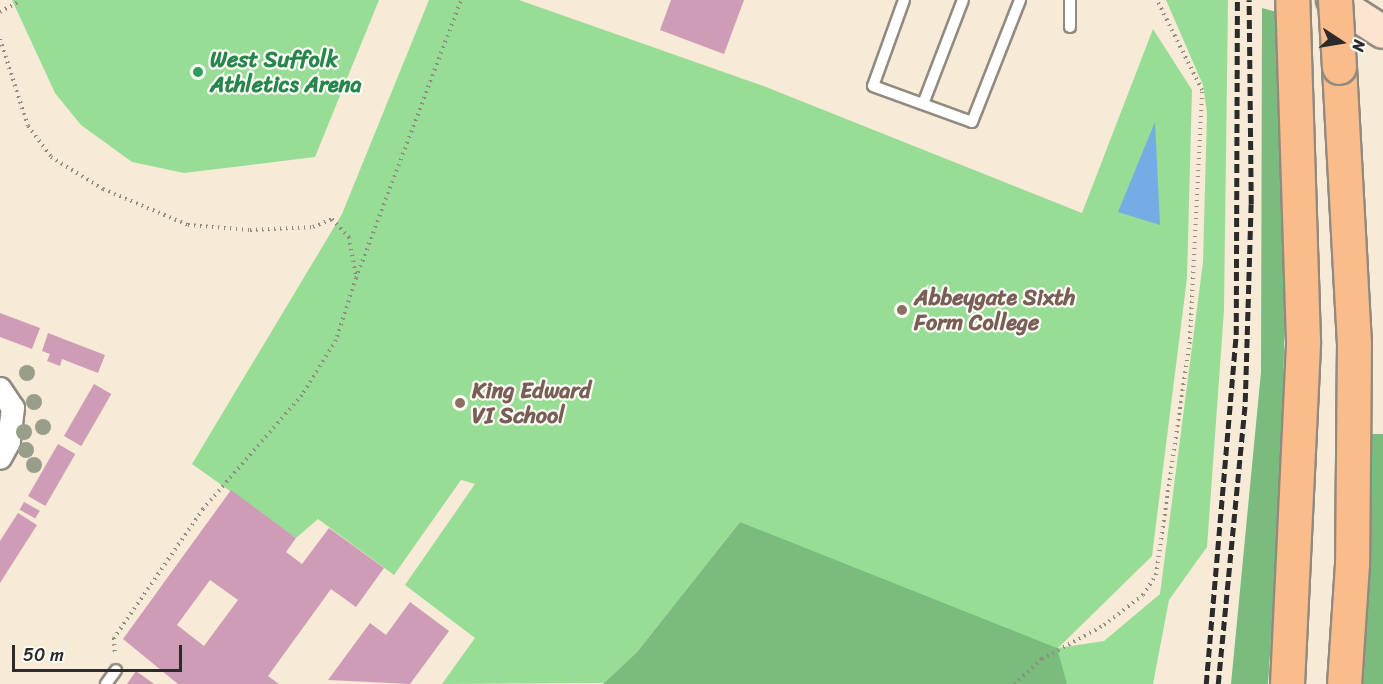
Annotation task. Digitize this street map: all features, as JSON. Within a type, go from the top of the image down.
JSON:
[{"type":"highway","points":[[1287,684],[1303,340],[1292,0]]},
{"type":"highway","points":[[1334,0],[1354,343],[1352,564],[1344,684]]},
{"type":"street","points":[[1334,0],[1383,32]]},
{"type":"street","points":[[0,389],[13,408],[9,442],[0,458]]},
{"type":"lane","points":[[904,0],[873,86],[972,122],[1020,0]]},
{"type":"lane","points":[[923,104],[963,0]]},
{"type":"lane","points":[[1070,0],[1070,27]]},
{"type":"lane","points":[[106,684],[116,670]]},
{"type":"path","points":[[116,670],[114,638],[203,509],[302,395],[336,340],[356,278],[461,0]]},
{"type":"path","points":[[1014,684],[1042,659],[1104,625],[1143,595],[1156,575],[1190,339],[1202,90],[1157,0]]},
{"type":"path","points":[[0,12],[20,1]]},
{"type":"path","points":[[0,39],[28,126],[51,157],[103,189],[188,225],[261,230],[313,227],[332,219],[349,237],[356,278]]},
{"type":"green space","name":"West Suffolk Athletics Arena","points":[[12,0],[379,0],[315,157],[184,173],[132,162],[81,125],[55,93]]},
{"type":"green space","points":[[429,0],[519,0],[766,87],[1082,213],[1153,29],[1192,90],[1187,278],[1152,556],[1058,648],[1104,641],[1160,594],[1203,262],[1207,113],[1203,85],[1166,0],[1228,0],[1224,310],[1207,547],[1169,600],[1153,684],[719,684],[796,546],[740,522],[637,652],[604,683],[442,684],[475,638],[405,585],[475,484],[461,480],[394,575],[318,519],[296,538],[192,464],[342,214]]},
{"type":"green space","points":[[1262,8],[1277,12],[1285,304],[1281,491],[1268,684],[1231,684],[1261,372]]},
{"type":"green space","points":[[1372,434],[1383,434],[1383,684],[1358,684]]},
{"type":"green space","points":[[740,522],[1057,648],[1067,684],[603,684],[637,652]]},
{"type":"water","points":[[1155,122],[1160,225],[1118,212]]},
{"type":"building","points":[[671,0],[744,0],[724,54],[660,30]]},
{"type":"building","points":[[0,313],[40,328],[32,349],[0,337]]},
{"type":"building","points":[[48,333],[105,355],[98,373],[62,359],[60,366],[47,361],[50,354],[42,351]]},
{"type":"building","points":[[94,384],[111,394],[81,446],[64,436]]},
{"type":"building","points":[[58,444],[75,454],[45,506],[28,496]]},
{"type":"building","points":[[231,490],[296,538],[286,552],[302,564],[329,528],[384,568],[356,607],[331,589],[268,676],[279,684],[178,684],[123,639]],"holes":[[[210,580],[238,600],[204,646],[177,625]]]},
{"type":"building","points":[[24,502],[40,511],[35,519],[20,510]]},
{"type":"building","points":[[18,513],[37,525],[0,583],[0,541]]},
{"type":"building","points":[[410,602],[449,631],[410,684],[328,680],[370,623],[386,635]]},
{"type":"building","points":[[136,671],[154,684],[127,684]]},
{"type":"railway","points":[[1206,684],[1236,335],[1237,0]]},
{"type":"railway","points":[[1218,684],[1245,402],[1251,204],[1249,0]]},
{"type":"place","name":"West Suffolk Athletics Arena","points":[[198,72]]},
{"type":"place","name":"Abbeygate Sixth Form College","points":[[902,310]]},
{"type":"place","name":"King Edward VI School","points":[[460,403]]}]
